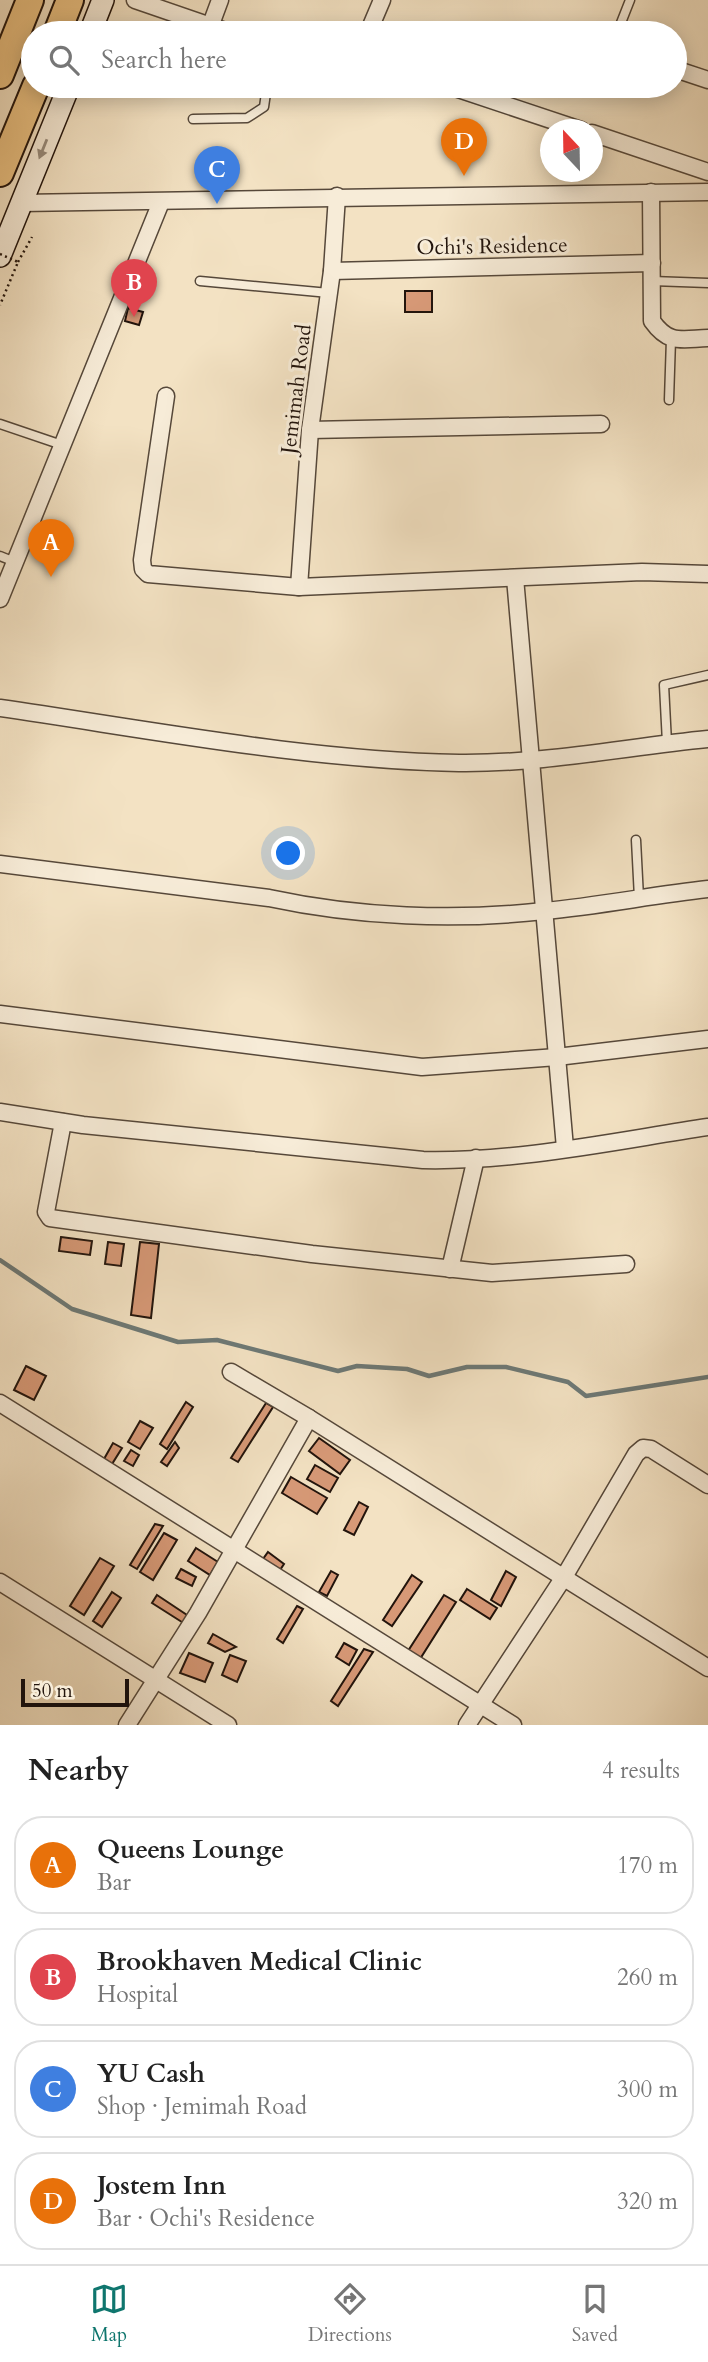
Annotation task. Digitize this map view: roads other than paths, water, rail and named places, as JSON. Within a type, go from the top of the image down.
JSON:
[{"type":"highway","points":[[22,21],[30,0]]},
{"type":"highway","points":[[62,21],[70,0]]},
{"type":"highway","points":[[0,75],[21,22]]},
{"type":"highway","points":[[0,173],[31,98]]},
{"type":"main road","points":[[95,21],[103,0]]},
{"type":"main road","points":[[6,257],[21,203],[64,98]]},
{"type":"street","points":[[135,0],[193,21]]},
{"type":"street","points":[[212,21],[220,0]]},
{"type":"street","points":[[373,21],[382,0]]},
{"type":"street","points":[[687,73],[708,80]]},
{"type":"street","points":[[485,98],[548,119]]},
{"type":"street","points":[[603,136],[708,172]]},
{"type":"street","points":[[651,192],[652,321],[662,334],[671,339],[708,338]]},
{"type":"street","points":[[21,203],[708,192]]},
{"type":"street","name":"Jemimah Road","points":[[299,587],[310,430],[330,293],[337,196]]},
{"type":"street","points":[[0,599],[8,559],[62,445],[161,201]]},
{"type":"street","name":"Ochi's Residence","points":[[332,271],[652,263]]},
{"type":"street","points":[[166,397],[143,569],[148,574],[299,587],[642,572],[708,574]]},
{"type":"street","points":[[310,430],[601,424]]},
{"type":"street","points":[[515,578],[565,1148]]},
{"type":"street","points":[[0,708],[367,758],[459,763],[531,759],[708,738]]},
{"type":"street","points":[[0,864],[269,898],[310,907],[443,915],[546,911],[708,889]]},
{"type":"street","points":[[0,1014],[422,1067],[557,1057],[708,1040]]},
{"type":"street","points":[[0,1112],[63,1122],[423,1160],[476,1158],[565,1148],[708,1126]]},
{"type":"street","points":[[63,1122],[46,1212],[50,1218],[492,1273],[547,1272],[626,1264]]},
{"type":"street","points":[[450,1269],[476,1158]]},
{"type":"street","points":[[231,1372],[708,1668]]},
{"type":"street","points":[[0,1403],[513,1725]]},
{"type":"street","points":[[127,1725],[157,1680],[309,1418]]},
{"type":"street","points":[[467,1725],[564,1577],[636,1454],[643,1448],[651,1449],[708,1485]]},
{"type":"street","points":[[0,1582],[228,1725]]},
{"type":"lane","points":[[622,21],[630,0]]},
{"type":"lane","points":[[193,120],[247,118],[264,107],[265,98]]},
{"type":"lane","points":[[200,281],[330,293]]},
{"type":"lane","points":[[652,281],[708,283]]},
{"type":"lane","points":[[669,400],[671,339]]},
{"type":"lane","points":[[0,424],[62,445]]},
{"type":"lane","points":[[667,743],[664,685],[708,675]]},
{"type":"lane","points":[[636,840],[639,898]]},
{"type":"waterway","points":[[0,1260],[72,1309],[178,1342],[217,1340],[338,1371],[357,1366],[407,1369],[429,1376],[467,1367],[506,1367],[568,1382],[586,1396],[708,1377]]},
{"type":"place","name":"Jostem Inn","points":[[464,176]]},
{"type":"place","name":"YU Cash","points":[[217,204]]},
{"type":"place","name":"Brookhaven Medical Clinic","points":[[134,317]]},
{"type":"place","name":"Queens Lounge","points":[[51,577]]}]
